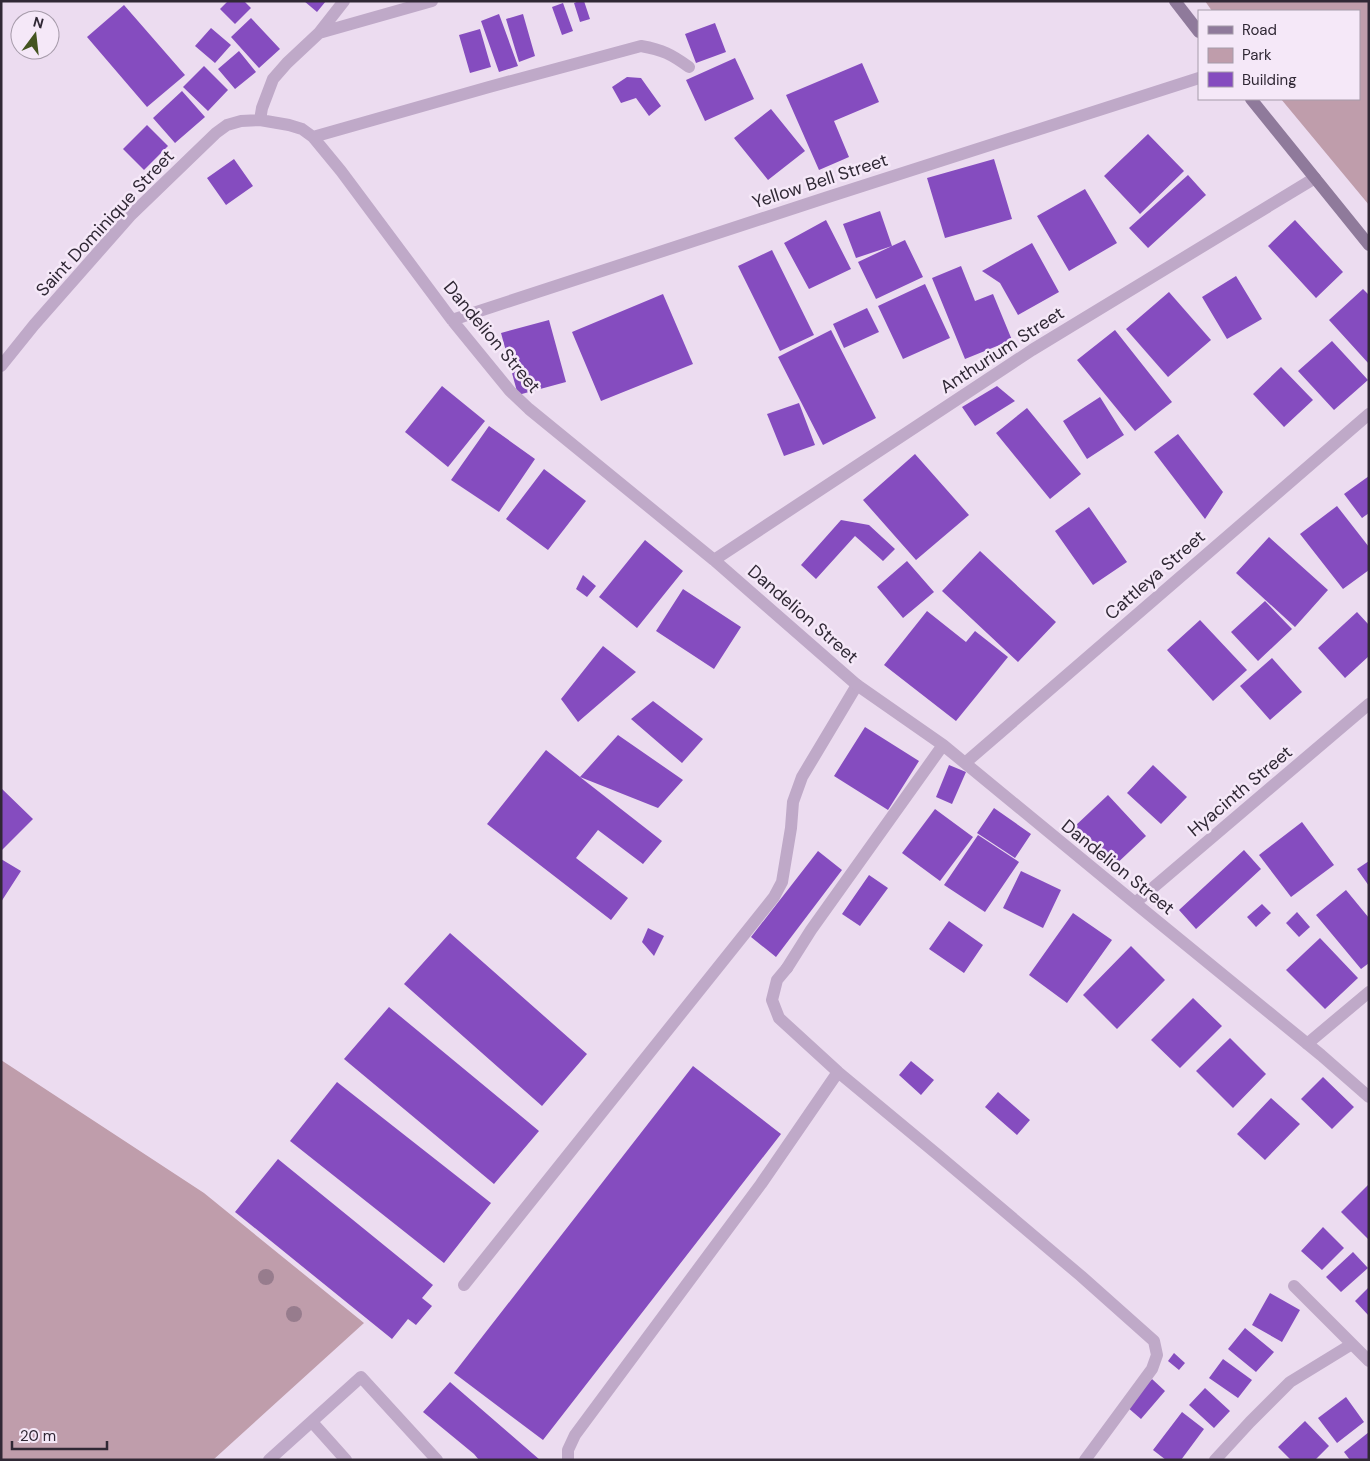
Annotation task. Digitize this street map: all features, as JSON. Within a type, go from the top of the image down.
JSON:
[{"type":"street","points":[[260,120],[262,108],[273,80],[287,63],[319,33],[344,1]]},
{"type":"street","points":[[319,33],[432,1]]},
{"type":"street","points":[[1175,1],[1198,31]]},
{"type":"street","points":[[313,137],[641,46],[660,49],[676,57],[689,67]]},
{"type":"street","name":"Yellow Bell Street","points":[[452,320],[1198,78]]},
{"type":"street","points":[[1253,100],[1369,245]]},
{"type":"street","name":"Dandelion Street","points":[[260,120],[302,129],[313,137],[341,171],[452,320],[510,391],[529,409],[714,560],[857,685],[943,745],[1369,1097]]},
{"type":"street","name":"Saint Dominique Street","points":[[1,366],[34,324],[130,216],[177,170],[227,125],[241,121],[260,120]]},
{"type":"street","name":"Anthurium Street","points":[[714,560],[1032,350],[1315,178]]},
{"type":"street","name":"Cattleya Street","points":[[965,763],[1369,414]]},
{"type":"street","points":[[464,1285],[774,897],[782,882],[791,828],[793,802],[802,777],[857,685]]},
{"type":"street","name":"Hyacinth Street","points":[[1134,904],[1369,704]]},
{"type":"street","points":[[943,745],[777,980],[772,1000],[779,1018],[838,1072],[1051,1251],[1154,1341],[1157,1355],[1152,1369],[1085,1460]]},
{"type":"street","points":[[1307,1044],[1369,992]]},
{"type":"street","points":[[568,1460],[568,1450],[575,1435],[761,1184],[838,1072]]},
{"type":"street","points":[[1294,1286],[1369,1361]]},
{"type":"street","points":[[1215,1460],[1290,1382],[1352,1344]]},
{"type":"street","points":[[269,1460],[362,1377],[437,1460]]},
{"type":"street","points":[[312,1422],[346,1460]]},
{"type":"green space","points":[[1205,1],[1369,1],[1369,205],[1282,100],[1360,100],[1360,10],[1211,10]]},
{"type":"green space","points":[[1,1060],[204,1193],[364,1323],[213,1460],[1,1460]]},
{"type":"building","points":[[228,1],[244,1],[251,8],[235,24],[220,9]]},
{"type":"building","points":[[304,1],[326,1],[317,12]]},
{"type":"building","points":[[584,1],[590,19],[580,22],[574,3]]},
{"type":"building","points":[[563,3],[573,31],[562,35],[552,7]]},
{"type":"building","points":[[124,5],[185,75],[147,107],[87,37]]},
{"type":"building","points":[[499,14],[518,66],[499,72],[481,21]]},
{"type":"building","points":[[523,14],[535,56],[519,62],[506,19]]},
{"type":"building","points":[[251,18],[280,49],[259,68],[231,37]]},
{"type":"building","points":[[715,23],[726,52],[696,63],[685,34]]},
{"type":"building","points":[[211,28],[231,45],[215,63],[195,46]]},
{"type":"building","points":[[480,29],[491,67],[470,73],[459,35]]},
{"type":"building","points":[[239,51],[256,72],[235,89],[218,69]]},
{"type":"building","points":[[735,58],[754,99],[705,121],[686,80]]},
{"type":"building","points":[[862,63],[879,102],[834,121],[849,157],[819,170],[786,95]]},
{"type":"building","points":[[204,66],[228,90],[208,111],[183,87]]},
{"type":"building","points":[[627,77],[641,78],[661,106],[649,116],[636,98],[621,103],[612,87]]},
{"type":"building","points":[[182,91],[205,117],[175,143],[153,118]]},
{"type":"building","points":[[771,109],[805,151],[768,180],[734,138]]},
{"type":"building","points":[[147,125],[168,146],[144,170],[123,149]]},
{"type":"building","points":[[1148,134],[1184,171],[1140,214],[1104,176]]},
{"type":"building","points":[[234,159],[253,186],[226,205],[207,178]]},
{"type":"building","points":[[994,159],[1012,219],[945,238],[927,178]]},
{"type":"building","points":[[1188,175],[1206,195],[1148,248],[1129,228]]},
{"type":"building","points":[[1085,189],[1117,243],[1069,271],[1037,216]]},
{"type":"building","points":[[880,211],[892,246],[856,258],[843,224]]},
{"type":"building","points":[[826,220],[851,269],[809,289],[784,243]]},
{"type":"building","points":[[1295,220],[1343,272],[1316,298],[1268,246]]},
{"type":"building","points":[[905,240],[923,277],[876,299],[858,262]]},
{"type":"building","points":[[1032,243],[1059,292],[1018,315],[1000,283],[982,271]]},
{"type":"building","points":[[772,250],[814,335],[780,351],[738,266]]},
{"type":"building","points":[[961,266],[975,301],[993,294],[1012,340],[965,359],[932,278]]},
{"type":"building","points":[[1236,276],[1262,319],[1227,339],[1202,297]]},
{"type":"building","points":[[925,284],[950,338],[903,359],[878,306]]},
{"type":"building","points":[[1363,289],[1369,295],[1369,364],[1329,320]]},
{"type":"building","points":[[1169,292],[1211,340],[1168,377],[1126,329]]},
{"type":"building","points":[[663,294],[693,364],[601,401],[572,332]]},
{"type":"building","points":[[867,308],[879,332],[844,348],[833,324]]},
{"type":"building","points":[[549,320],[566,382],[518,395],[501,333]]},
{"type":"building","points":[[831,330],[876,418],[823,445],[778,357]]},
{"type":"building","points":[[1115,330],[1172,402],[1135,431],[1077,360]]},
{"type":"building","points":[[1332,341],[1368,380],[1334,410],[1298,371]]},
{"type":"building","points":[[1281,367],[1313,400],[1284,427],[1253,394]]},
{"type":"building","points":[[442,386],[485,421],[448,467],[405,432]]},
{"type":"building","points":[[997,386],[1015,401],[975,426],[962,407]]},
{"type":"building","points":[[1100,397],[1124,435],[1087,459],[1063,421]]},
{"type":"building","points":[[799,403],[815,445],[784,456],[767,414]]},
{"type":"building","points":[[1027,408],[1081,474],[1050,499],[996,433]]},
{"type":"building","points":[[489,426],[535,459],[499,512],[451,480]]},
{"type":"building","points":[[1178,434],[1223,492],[1205,519],[1154,452]]},
{"type":"building","points":[[915,454],[969,515],[916,560],[863,500]]},
{"type":"building","points":[[544,469],[586,501],[548,550],[506,519]]},
{"type":"building","points":[[1369,476],[1369,513],[1362,518],[1344,494]]},
{"type":"building","points":[[1337,506],[1369,547],[1369,570],[1343,589],[1300,534]]},
{"type":"building","points":[[1089,507],[1127,562],[1093,585],[1055,531]]},
{"type":"building","points":[[841,520],[869,525],[895,549],[883,561],[855,536],[816,579],[801,565]]},
{"type":"building","points":[[1269,537],[1328,590],[1295,627],[1236,573]]},
{"type":"building","points":[[645,540],[683,571],[637,628],[599,597]]},
{"type":"building","points":[[980,551],[1056,622],[1018,662],[942,591]]},
{"type":"building","points":[[907,561],[934,592],[903,618],[877,587]]},
{"type":"building","points":[[583,575],[596,586],[587,597],[576,589]]},
{"type":"building","points":[[683,589],[741,627],[714,669],[656,631]]},
{"type":"building","points":[[1265,601],[1292,629],[1258,661],[1231,632]]},
{"type":"building","points":[[927,611],[966,642],[975,631],[1008,657],[956,721],[884,665]]},
{"type":"building","points":[[1357,612],[1369,625],[1369,656],[1345,678],[1318,648]]},
{"type":"building","points":[[1200,620],[1247,670],[1213,701],[1167,650]]},
{"type":"building","points":[[603,646],[636,672],[578,722],[561,699]]},
{"type":"building","points":[[1272,658],[1302,692],[1270,720],[1240,686]]},
{"type":"building","points":[[653,701],[703,739],[682,763],[631,719]]},
{"type":"building","points":[[865,727],[919,761],[888,810],[834,776]]},
{"type":"building","points":[[618,735],[683,780],[658,808],[580,777]]},
{"type":"building","points":[[546,750],[662,841],[643,864],[598,830],[576,858],[628,898],[611,920],[487,824]]},
{"type":"building","points":[[949,765],[966,772],[952,804],[936,797]]},
{"type":"building","points":[[1153,765],[1187,797],[1161,824],[1127,793]]},
{"type":"building","points":[[1,788],[33,819],[1,851]]},
{"type":"building","points":[[1108,795],[1146,836],[1112,868],[1074,827]]},
{"type":"building","points":[[994,808],[1031,834],[1015,858],[977,833]]},
{"type":"building","points":[[935,809],[973,837],[940,881],[902,853]]},
{"type":"building","points":[[1302,822],[1334,865],[1291,897],[1259,855]]},
{"type":"building","points":[[978,835],[1019,862],[985,912],[944,885]]},
{"type":"building","points":[[1244,850],[1261,869],[1196,929],[1179,910]]},
{"type":"building","points":[[818,851],[842,870],[776,957],[751,937]]},
{"type":"building","points":[[1,859],[21,871],[1,902]]},
{"type":"building","points":[[1369,861],[1369,886],[1357,869]]},
{"type":"building","points":[[1021,871],[1061,890],[1043,928],[1003,908]]},
{"type":"building","points":[[869,875],[888,888],[860,926],[842,914]]},
{"type":"building","points":[[1346,890],[1369,918],[1369,963],[1361,969],[1316,915]]},
{"type":"building","points":[[1262,904],[1271,913],[1256,927],[1247,917]]},
{"type":"building","points":[[1297,912],[1310,927],[1299,937],[1286,923]]},
{"type":"building","points":[[1073,913],[1112,940],[1067,1003],[1029,975]]},
{"type":"building","points":[[949,921],[983,945],[964,973],[929,949]]},
{"type":"building","points":[[648,928],[664,936],[654,956],[642,942]]},
{"type":"building","points":[[450,933],[587,1054],[542,1106],[404,984]]},
{"type":"building","points":[[1320,938],[1358,978],[1325,1009],[1286,970]]},
{"type":"building","points":[[1131,946],[1165,980],[1117,1029],[1083,995]]},
{"type":"building","points":[[1193,998],[1222,1026],[1180,1068],[1151,1040]]},
{"type":"building","points":[[389,1007],[539,1131],[494,1184],[344,1059]]},
{"type":"building","points":[[1230,1038],[1266,1074],[1233,1108],[1196,1071]]},
{"type":"building","points":[[911,1061],[934,1080],[921,1095],[899,1075]]},
{"type":"building","points":[[693,1066],[781,1134],[543,1440],[454,1373]]},
{"type":"building","points":[[1323,1077],[1354,1107],[1332,1129],[1301,1099]]},
{"type":"building","points":[[337,1082],[491,1203],[444,1263],[290,1141]]},
{"type":"building","points":[[998,1092],[1030,1120],[1017,1135],[985,1107]]},
{"type":"building","points":[[1271,1098],[1300,1124],[1265,1160],[1237,1134]]},
{"type":"building","points":[[278,1159],[433,1285],[422,1298],[432,1306],[416,1325],[408,1319],[392,1339],[235,1212]]},
{"type":"building","points":[[1369,1184],[1369,1240],[1341,1212]]},
{"type":"building","points":[[1323,1227],[1344,1248],[1322,1270],[1301,1251]]},
{"type":"building","points":[[1353,1252],[1368,1268],[1341,1292],[1326,1277]]},
{"type":"building","points":[[1369,1287],[1369,1316],[1355,1301]]},
{"type":"building","points":[[1270,1293],[1300,1310],[1282,1342],[1252,1325]]},
{"type":"building","points":[[1245,1328],[1274,1352],[1256,1372],[1228,1349]]},
{"type":"building","points":[[1174,1353],[1185,1363],[1179,1370],[1168,1361]]},
{"type":"building","points":[[1223,1359],[1252,1380],[1238,1398],[1209,1378]]},
{"type":"building","points":[[1152,1379],[1165,1391],[1141,1419],[1127,1407]]},
{"type":"building","points":[[450,1382],[540,1460],[479,1460],[423,1412]]},
{"type":"building","points":[[1205,1388],[1230,1411],[1214,1428],[1189,1405]]},
{"type":"building","points":[[1346,1397],[1364,1422],[1337,1443],[1318,1418]]},
{"type":"building","points":[[1182,1412],[1204,1429],[1181,1460],[1166,1460],[1153,1450]]},
{"type":"building","points":[[1305,1421],[1329,1446],[1315,1460],[1291,1460],[1278,1447]]},
{"type":"building","points":[[1369,1432],[1369,1460],[1350,1460],[1344,1452]]}]
